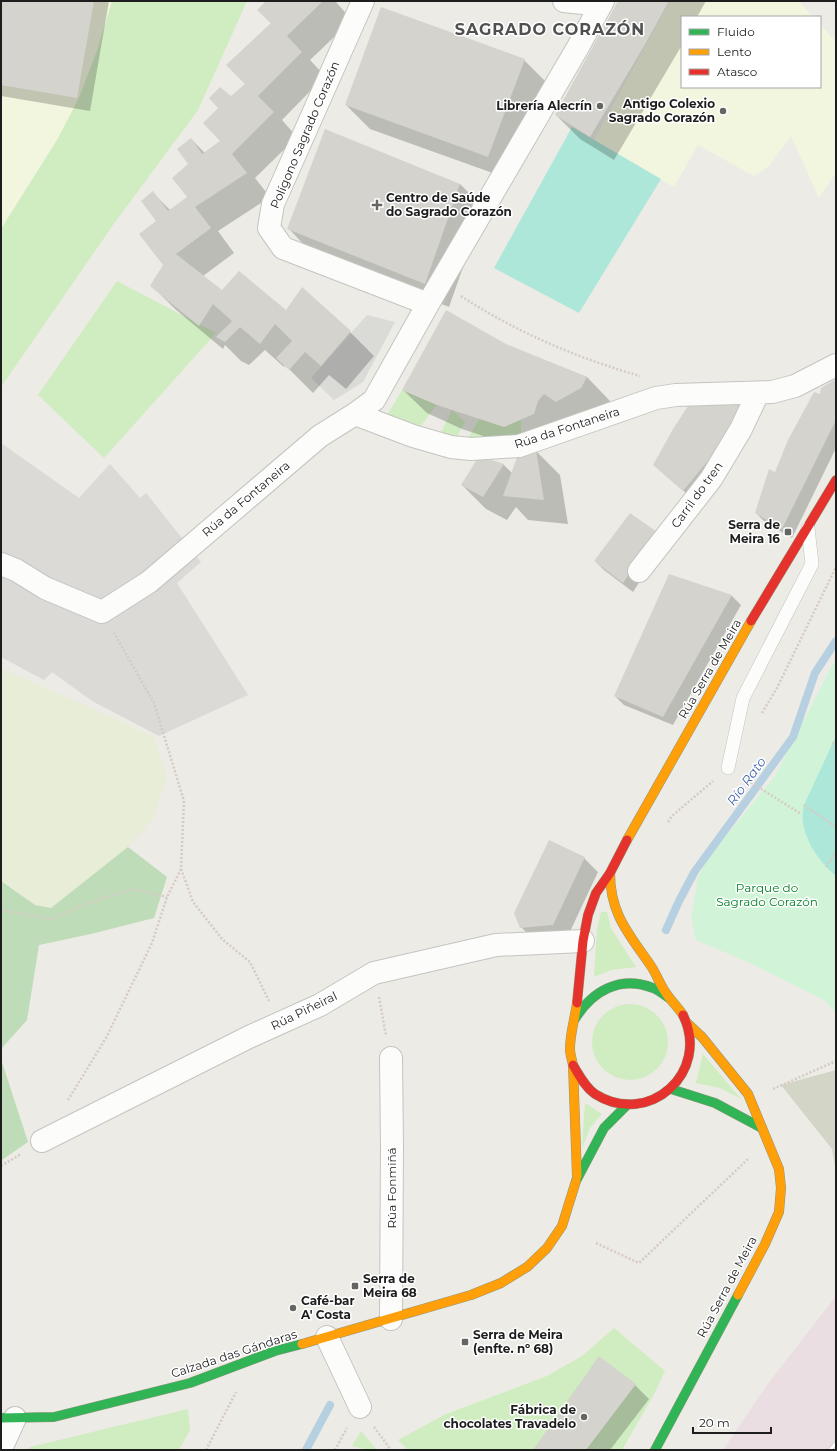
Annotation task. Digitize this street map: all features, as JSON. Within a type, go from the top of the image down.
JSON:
[{"type":"street","name":"Polígono Sagrado Corazón","points":[[363,1],[273,204],[269,228],[283,248],[428,304]]},
{"type":"street","points":[[355,414],[374,400],[602,3],[564,1]]},
{"type":"street","name":"Rúa da Fontaneira","points":[[102,612],[149,582],[320,436],[355,414],[413,436],[451,447],[471,449],[519,446],[656,398],[676,395],[772,392],[794,386],[836,365]]},
{"type":"street","name":"Carril do tren","points":[[639,571],[711,479],[741,429],[758,393]]},
{"type":"street","name":"Rúa Serra de Meira","points":[[577,1176],[573,1065],[570,1050],[571,1034],[575,1019],[583,942],[588,915],[596,894],[610,873],[746,630],[836,480]]},
{"type":"street","points":[[1,564],[16,570],[45,588],[102,612]]},
{"type":"street","name":"Rúa Serra de Meira","points":[[573,1065],[582,1081],[594,1093],[610,1102],[627,1105],[643,1104],[658,1098],[671,1089],[682,1075],[689,1059],[691,1041],[687,1024],[680,1010],[669,998],[652,969],[624,930],[611,894],[610,873]]},
{"type":"street","name":"Rúa Piñeiral","points":[[42,1141],[249,1037],[320,1005],[374,973],[496,945],[583,942]]},
{"type":"street","name":"Rúa Serra de Meira","points":[[575,1019],[586,1003],[600,991],[618,985],[642,985],[653,988],[669,998]]},
{"type":"street","name":"Rúa Serra de Meira","points":[[655,1450],[765,1244],[778,1212],[781,1188],[779,1169],[748,1094],[702,1037],[687,1024]]},
{"type":"street","name":"Rúa Fonmiñá","points":[[390,1058],[392,1147],[391,1319]]},
{"type":"street","points":[[671,1089],[715,1103],[762,1128]]},
{"type":"street","name":"Rúa Serra de Meira","points":[[471,1295],[501,1283],[527,1268],[547,1248],[562,1226],[577,1176],[604,1128],[627,1105]]},
{"type":"street","name":"Calzada das Gándaras","points":[[8,1418],[54,1418],[182,1384],[275,1351],[471,1295]]},
{"type":"street","points":[[327,1337],[360,1407]]},
{"type":"street","points":[[1,1449],[8,1418]]},
{"type":"lane","points":[[728,768],[743,698],[812,564],[808,528]]},
{"type":"path","points":[[458,294],[481,310],[512,327],[586,359],[641,377]]},
{"type":"path","points":[[102,612],[154,703],[184,801],[181,869],[193,902],[222,939],[250,962],[281,1022]]},
{"type":"path","points":[[832,743],[836,745]]},
{"type":"path","points":[[728,768],[802,814]]},
{"type":"path","points":[[804,805],[836,827]]},
{"type":"path","points":[[826,867],[836,851]]},
{"type":"path","points":[[66,1102],[106,1038],[152,943],[167,897],[181,869]]},
{"type":"path","points":[[1,910],[51,919],[94,901],[134,889],[167,897]]},
{"type":"path","points":[[374,973],[390,1058]]},
{"type":"path","points":[[769,1091],[836,1061]]},
{"type":"path","points":[[1,1166],[42,1141]]},
{"type":"path","points":[[596,1243],[639,1263],[749,1158]]},
{"type":"path","points":[[206,1450],[237,1390]]},
{"type":"shaded area","points":[[1,1],[112,1],[98,48],[79,98],[57,140],[1,229]]},
{"type":"shaded area","name":"Antigo Colexio Sagrado Corazón","points":[[670,1],[799,1],[812,16],[681,16],[681,88],[821,88],[821,25],[836,42],[836,172],[819,198],[791,136],[769,166],[754,176],[698,145],[674,187],[594,140]]},
{"type":"shaded area","points":[[572,127],[661,179],[579,313],[494,268]]},
{"type":"shaded area","points":[[367,315],[395,322],[363,382],[334,400],[311,378]]},
{"type":"shaded area","points":[[1,443],[79,498],[110,464],[140,498],[146,493],[201,562],[177,583],[248,695],[159,736],[92,701],[52,672],[44,680],[1,657]]},
{"type":"shaded area","points":[[1,668],[153,736],[167,776],[154,817],[128,847],[51,908],[35,905],[1,881]]},
{"type":"shaded area","points":[[836,736],[836,876],[822,862],[810,844],[803,825],[803,815],[804,805]]},
{"type":"shaded area","points":[[836,1070],[836,1171],[832,1149],[781,1085]]},
{"type":"shaded area","points":[[836,1296],[836,1450],[723,1450],[767,1385]]},
{"type":"green space","points":[[112,1],[247,1],[198,110],[113,225],[1,387],[1,229],[57,140],[79,98],[98,48]]},
{"type":"green space","points":[[117,281],[216,333],[104,458],[38,395]]},
{"type":"green space","points":[[402,390],[437,405],[413,436],[382,424]]},
{"type":"green space","points":[[452,410],[465,422],[451,447],[436,443]]},
{"type":"green space","points":[[480,418],[504,427],[521,420],[521,437],[462,448]]},
{"type":"green space","name":"Parque do Sagrado Corazón","points":[[836,658],[836,1013],[824,1000],[743,960],[696,940],[691,918],[698,877],[707,859],[775,776]]},
{"type":"green space","points":[[128,847],[167,877],[154,918],[39,945],[27,1020],[1,1049],[1,881],[35,905],[51,908]]},
{"type":"green space","points":[[601,912],[607,912],[611,928],[636,967],[611,970],[594,977],[597,930]]},
{"type":"green space","points":[[630,1004],[645,1007],[657,1015],[665,1027],[668,1042],[665,1057],[657,1069],[645,1077],[630,1080],[615,1077],[603,1069],[595,1057],[592,1042],[595,1027],[603,1015],[615,1007]]},
{"type":"green space","points":[[703,1054],[741,1099],[720,1088],[696,1083]]},
{"type":"green space","points":[[1,1059],[28,1142],[2,1160],[1,1159]]},
{"type":"green space","points":[[585,1103],[602,1114],[590,1128],[582,1148]]},
{"type":"green space","points":[[614,1328],[665,1371],[653,1396],[622,1450],[408,1450],[398,1440],[446,1414],[547,1376],[582,1356]]},
{"type":"green space","points":[[188,1409],[190,1430],[179,1450],[27,1450],[30,1447]]},
{"type":"green space","points":[[361,1431],[377,1450],[365,1450],[352,1446]]},
{"type":"building","points":[[1,1],[94,1],[77,98],[1,85]]},
{"type":"building","points":[[266,1],[323,1],[287,36],[302,52],[258,96],[274,112],[232,154],[247,173],[195,207],[211,228],[176,254],[222,290],[239,271],[286,310],[302,287],[351,331],[321,366],[305,352],[289,370],[276,358],[292,341],[275,324],[260,344],[240,327],[225,342],[216,337],[232,321],[213,304],[199,326],[150,286],[163,265],[139,234],[156,221],[141,201],[153,191],[168,211],[187,197],[172,178],[188,164],[177,149],[191,138],[202,154],[220,141],[203,123],[218,108],[209,98],[220,87],[231,96],[245,84],[226,65],[271,23],[257,10]]},
{"type":"building","points":[[618,1],[669,1],[590,137],[555,115]]},
{"type":"building","points":[[381,7],[525,59],[488,157],[345,105]]},
{"type":"building","points":[[325,129],[460,184],[425,284],[287,229]]},
{"type":"building","points":[[446,310],[506,344],[587,377],[581,388],[556,402],[544,394],[538,401],[534,414],[504,427],[437,405],[402,390]]},
{"type":"building","points":[[836,379],[836,420],[782,529],[755,513],[769,469],[775,472],[788,440],[814,392],[820,394],[821,388]]},
{"type":"building","points":[[692,400],[744,402],[715,452],[683,491],[653,465],[673,429]]},
{"type":"building","points":[[520,449],[536,450],[544,500],[503,496]]},
{"type":"building","points":[[479,456],[504,464],[483,497],[461,485]]},
{"type":"building","points":[[630,513],[657,532],[623,583],[594,561]]},
{"type":"building","points":[[669,574],[732,595],[663,717],[614,696]]},
{"type":"building","points":[[549,840],[585,857],[553,925],[520,928],[514,913]]},
{"type":"building","name":"Fábrica de chocolates Travadelo","points":[[599,1356],[636,1384],[586,1450],[533,1450]]},
{"type":"waterway","name":"Río Rato","points":[[666,930],[695,871],[793,737],[815,673],[836,641]]},
{"type":"waterway","name":"Río Rato","points":[[306,1450],[330,1405]]},
{"type":"railway","points":[[830,1450],[836,1443]]},
{"type":"traffic: fast","points":[[575,1019],[582,1009],[598,993],[618,985],[629,983],[641,984],[655,989],[669,998]]},
{"type":"traffic: fast","points":[[671,1089],[715,1103],[762,1128]]},
{"type":"traffic: fast","points":[[576,1181],[604,1128],[627,1105]]},
{"type":"traffic: fast","points":[[655,1450],[738,1295]]},
{"type":"traffic: fast","points":[[1,1418],[54,1417],[190,1383],[275,1351],[302,1344]]},
{"type":"traffic: slow","points":[[627,840],[751,621]]},
{"type":"traffic: slow","points":[[610,873],[613,900],[622,923],[651,966],[664,990],[683,1015]]},
{"type":"traffic: slow","points":[[577,1003],[570,1043],[573,1065],[577,1176]]},
{"type":"traffic: slow","points":[[687,1023],[702,1037],[748,1094],[779,1169],[781,1188],[779,1212],[765,1244],[738,1295]]},
{"type":"traffic: slow","points":[[302,1344],[471,1295],[501,1283],[527,1267],[547,1248],[562,1226],[576,1181]]},
{"type":"traffic: jam","points":[[751,621],[836,480]]},
{"type":"traffic: jam","points":[[577,1003],[583,941],[588,915],[596,893],[610,873],[627,840]]},
{"type":"traffic: jam","points":[[573,1065],[582,1081],[591,1091],[615,1103],[635,1104],[654,1099],[670,1089],[682,1074],[689,1056],[689,1036],[683,1015]]},
{"type":"place","name":"Librería Alecrín","points":[[600,106]]},
{"type":"place","name":"Antigo Colexio Sagrado Corazón","points":[[723,111]]},
{"type":"place","name":"Centro de Saúde do Sagrado Corazón","points":[[377,205]]},
{"type":"place","name":"Serra de Meira 16","points":[[788,532]]},
{"type":"place","name":"Serra de Meira 68","points":[[355,1286]]},
{"type":"place","name":"Café-bar A' Costa","points":[[293,1308]]},
{"type":"place","name":"Serra de Meira (enfte. nº 68)","points":[[465,1342]]},
{"type":"place","name":"Fábrica de chocolates Travadelo","points":[[584,1417]]},
{"type":"district","name":"SAGRADO CORAZÓN","points":[[550,29]]}]
